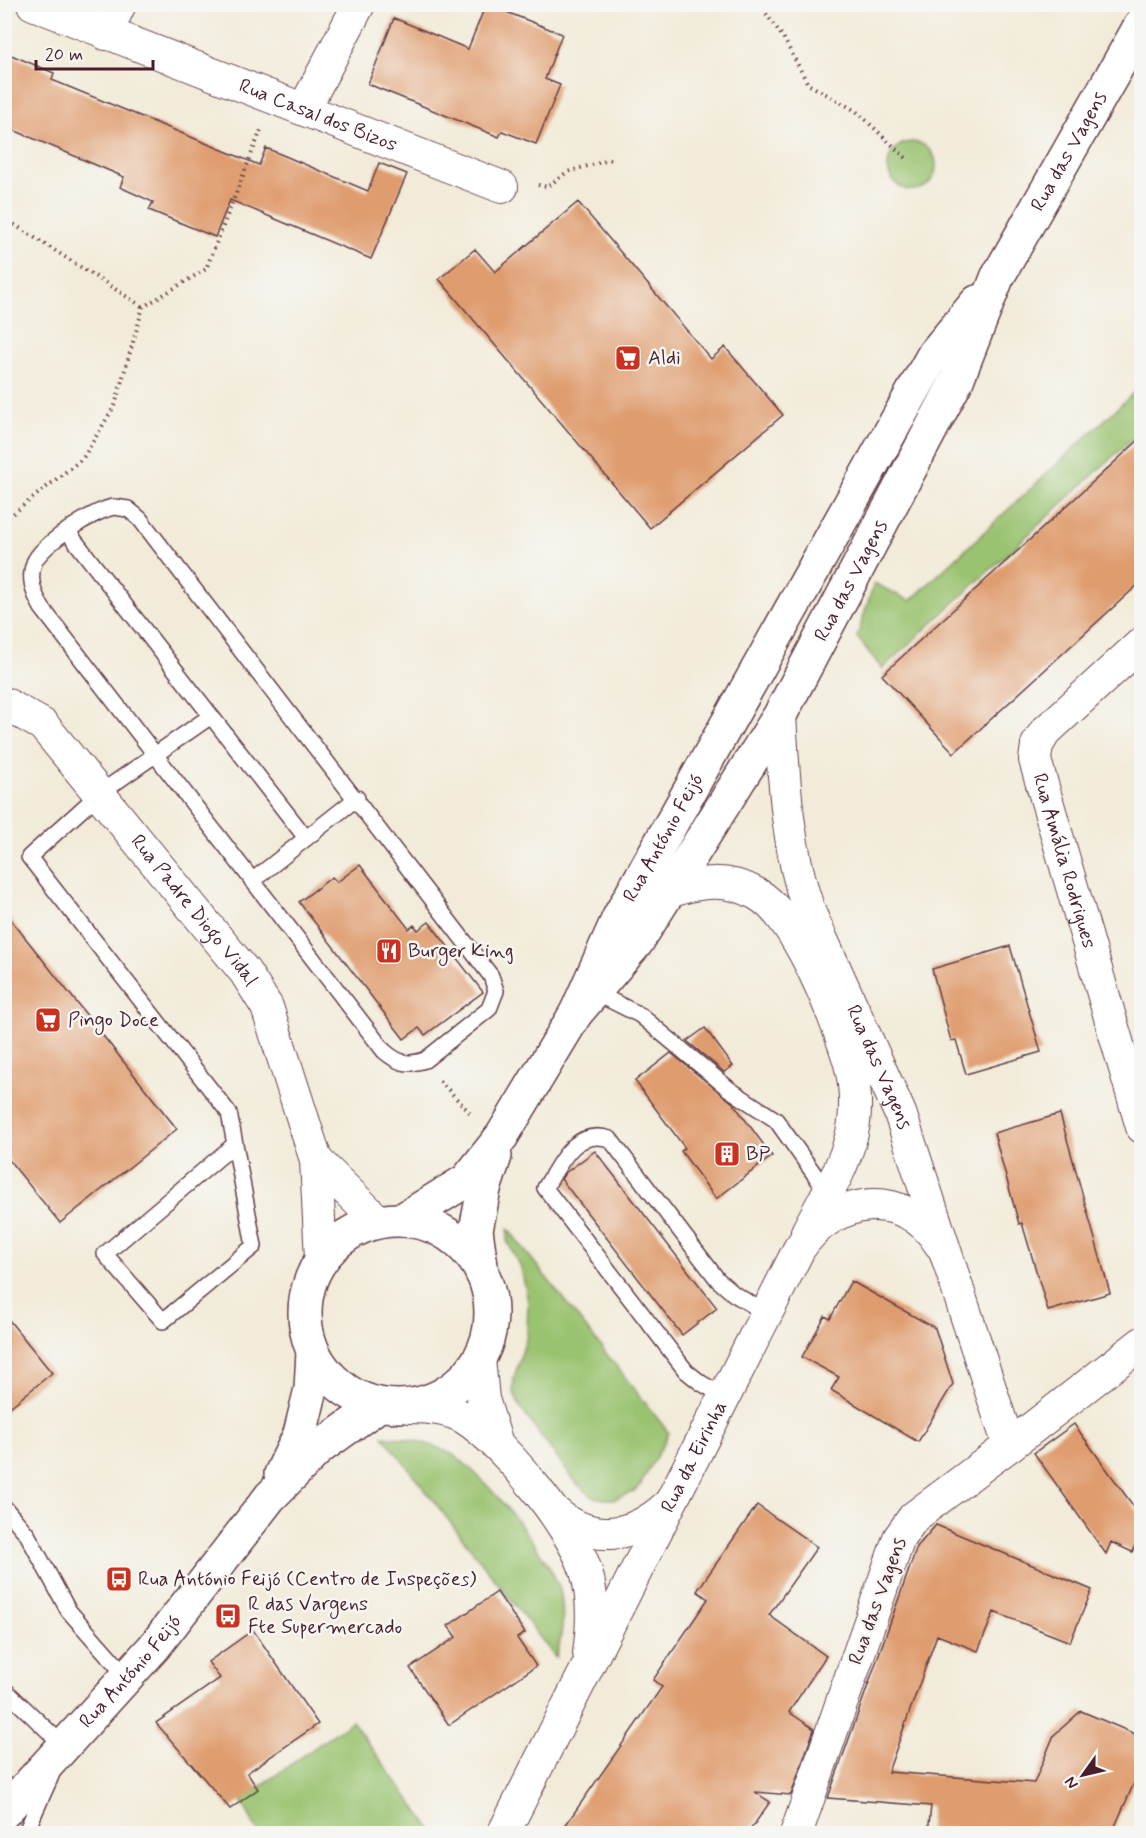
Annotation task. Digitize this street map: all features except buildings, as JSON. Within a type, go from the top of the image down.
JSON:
[{"type":"street","name":"Rua Casal dos Bizos","points":[[33,4],[502,187]]},
{"type":"street","points":[[106,34],[120,4]]},
{"type":"street","points":[[304,108],[358,4]]},
{"type":"street","name":"Rua das Vagens","points":[[796,1833],[899,1538],[914,1516],[1009,1446],[900,1113],[809,911],[800,885],[789,829],[780,715],[957,380],[997,278],[1142,23]]},
{"type":"street","name":"Rua das Vagens","points":[[761,666],[934,354],[997,278]]},
{"type":"street","name":"Rua Amália Rodrigues","points":[[1141,1121],[1035,760],[1037,745],[1045,732],[1142,643]]},
{"type":"street","name":"Rua António Feijó","points":[[585,1003],[619,917],[761,666]]},
{"type":"street","name":"Rua Padre Diogo Vidal","points":[[4,703],[43,725],[245,972],[267,1007],[316,1160],[321,1259]]},
{"type":"street","name":"Rua António Feijó","points":[[391,1221],[467,1180],[502,1136],[585,1003],[637,942],[780,715]]},
{"type":"street","name":"Rua das Vagens","points":[[669,892],[703,883],[738,885],[759,895],[778,910],[792,930],[837,1028],[850,1064],[854,1087],[851,1134],[845,1157],[799,1249]]},
{"type":"street","name":"Rua António Feijó","points":[[483,1274],[476,1230],[484,1189],[502,1136]]},
{"type":"street","name":"Rua Padre Diogo Vidal","points":[[316,1160],[391,1221]]},
{"type":"street","name":"Rua da Eirinha","points":[[503,1833],[766,1313],[810,1231],[827,1218],[846,1209],[866,1204],[888,1206],[908,1213],[925,1226],[939,1241],[948,1261]]},
{"type":"street","points":[[394,1406],[437,1399],[462,1382],[479,1359],[490,1332],[491,1302],[483,1274],[469,1253],[450,1236],[427,1224],[391,1221],[357,1229],[337,1242],[321,1259],[310,1281],[304,1304],[305,1329],[313,1352],[329,1377],[352,1395],[394,1406],[443,1411],[465,1418],[497,1444],[547,1504],[574,1543],[585,1569],[591,1597],[592,1625],[589,1653],[574,1693]]},
{"type":"street","points":[[1009,1446],[1142,1343]]},
{"type":"street","name":"Rua António Feijó","points":[[270,1497],[300,1434],[311,1389],[313,1352]]},
{"type":"street","points":[[479,1359],[483,1399],[497,1444]]},
{"type":"street","name":"Rua António Feijó","points":[[4,1812],[128,1677],[212,1574],[270,1497],[319,1448],[394,1406]]},
{"type":"street","points":[[547,1504],[579,1528],[598,1533],[618,1533],[636,1528],[654,1518],[671,1502]]},
{"type":"lane","points":[[104,509],[128,509],[141,519],[357,798],[491,976],[495,991],[489,1009],[421,1061],[412,1065],[396,1061],[384,1051],[36,596],[31,574],[34,562],[40,554],[68,532],[104,509]]},
{"type":"lane","points":[[68,532],[306,838]]},
{"type":"lane","points":[[211,716],[100,793],[29,857],[229,1113],[235,1143],[254,1246],[163,1321],[105,1254],[235,1143]]},
{"type":"lane","points":[[252,881],[357,798]]},
{"type":"lane","points":[[585,1003],[640,1015],[729,1089],[776,1120],[828,1192]]},
{"type":"lane","points":[[724,1396],[686,1371],[545,1188],[570,1149],[584,1138],[599,1136],[610,1139],[718,1280],[734,1294],[766,1313]]},
{"type":"lane","points":[[4,1506],[27,1534],[68,1610],[128,1677]]},
{"type":"lane","points":[[4,1689],[65,1747],[25,1833]]},
{"type":"path","points":[[759,4],[783,37],[808,84],[856,111],[906,158]]},
{"type":"path","points":[[4,521],[83,458],[115,405],[142,307],[206,269],[273,98]]},
{"type":"path","points":[[502,187],[523,182],[547,187],[567,172],[612,159]]},
{"type":"path","points":[[4,218],[142,307]]},
{"type":"path","points":[[421,1061],[475,1118]]},
{"type":"green space","points":[[912,142],[929,149],[936,166],[929,183],[912,190],[895,183],[888,166],[895,149]]},
{"type":"green space","points":[[1141,386],[1141,431],[882,669],[857,637],[874,583],[910,601]]},
{"type":"green space","points":[[508,1229],[669,1433],[641,1484],[633,1492],[614,1499],[593,1497],[576,1483],[521,1409],[513,1391],[514,1378],[527,1336],[528,1301],[521,1268],[507,1241]]},
{"type":"green space","points":[[383,1436],[419,1442],[453,1455],[481,1479],[514,1517],[554,1575],[560,1590],[562,1624],[556,1658]]},
{"type":"green space","points":[[352,1721],[434,1833],[259,1833],[241,1800]]},
{"type":"place","name":"Aldi","points":[[628,358]]},
{"type":"place","name":"Burger King","points":[[389,951]]},
{"type":"place","name":"Pingo Doce","points":[[48,1020]]},
{"type":"place","name":"BP","points":[[727,1154]]},
{"type":"place","name":"Rua António Feijó (Centro de Inspeções)","points":[[119,1579]]},
{"type":"place","name":"R das Vargens Fte Supermercado","points":[[228,1616]]}]
